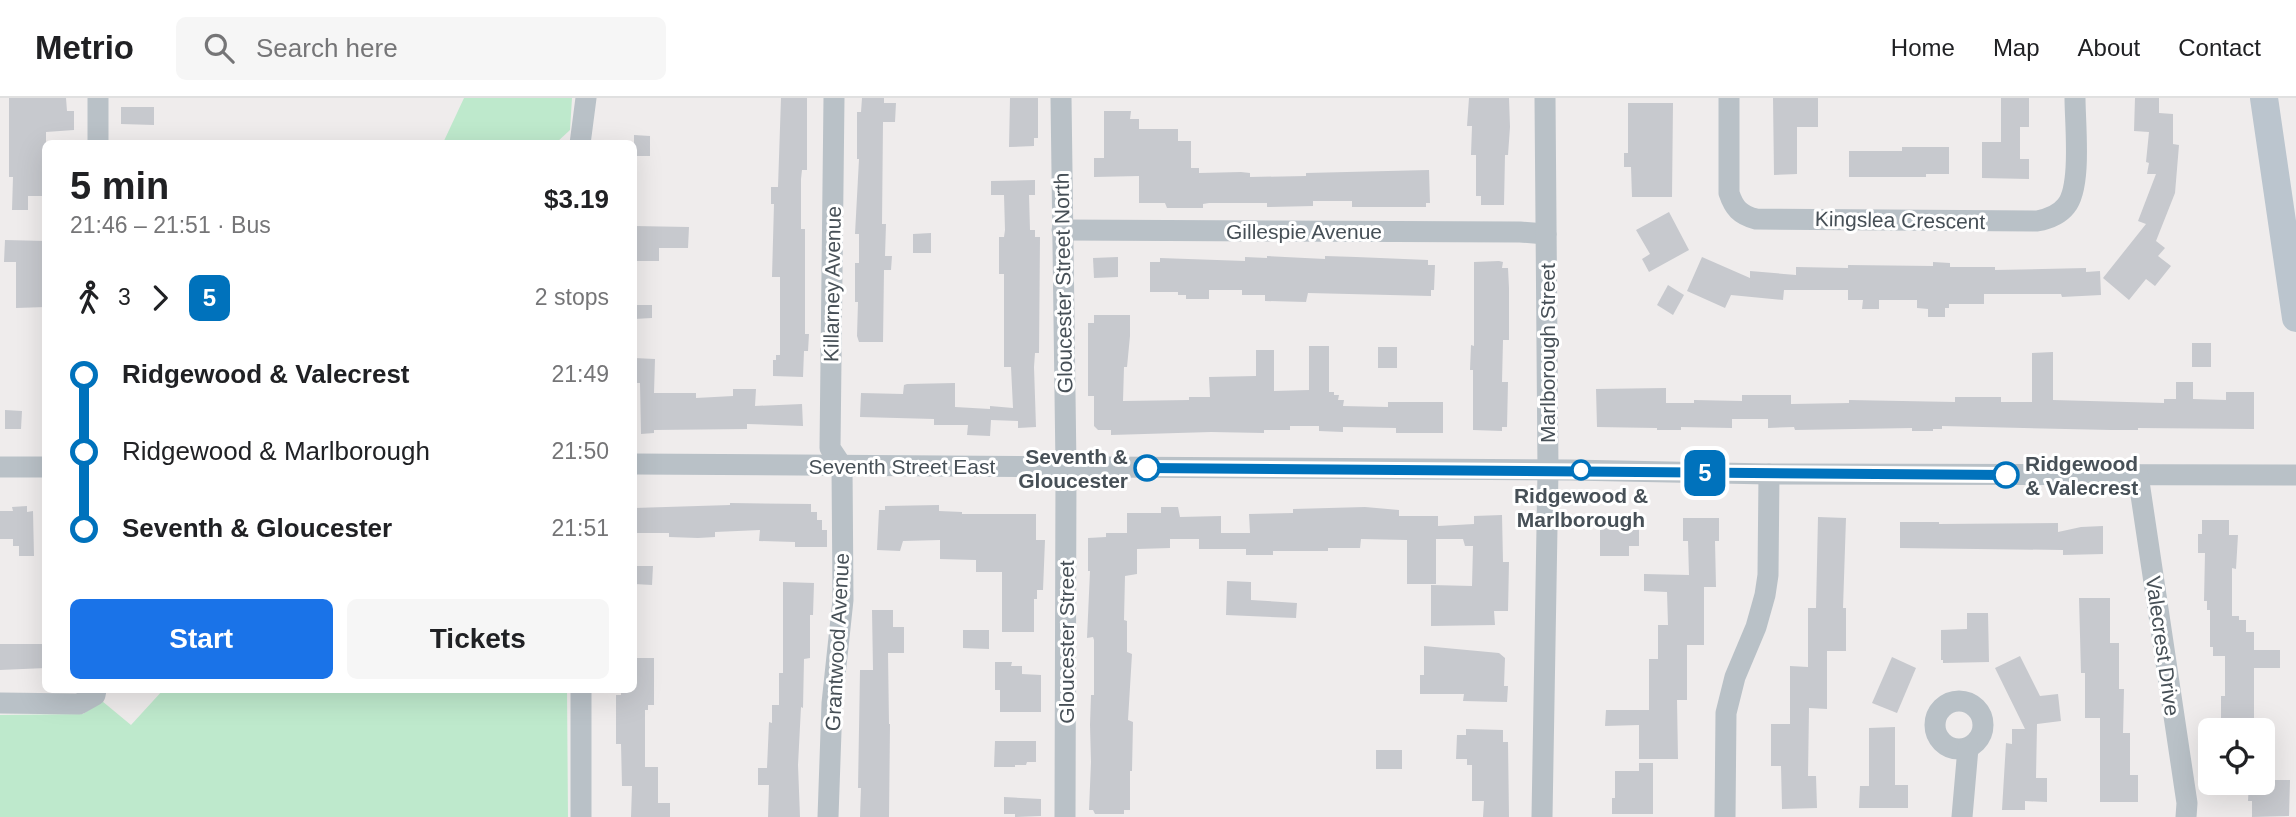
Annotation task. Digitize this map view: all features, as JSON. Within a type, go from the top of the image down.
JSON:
[{"type":"main road","points":[[2264,98],[2296,318]]},
{"type":"street","points":[[98,98],[98,140]]},
{"type":"street","points":[[581,140],[586,98]]},
{"type":"street","name":"Killarney Avenue","points":[[834,98],[830,448],[842,466]]},
{"type":"street","name":"Gloucester Street North","points":[[1061,98],[1066,467]]},
{"type":"street","name":"Marlborough Street","points":[[1542,817],[1548,470],[1545,98]]},
{"type":"street","name":"Kingslea Crescent","points":[[1729,98],[1729,193],[1733,206],[1744,216],[1756,219],[2037,221],[2050,218],[2066,207],[2072,195],[2075,180],[2075,98]]},
{"type":"street","name":"Gillespie Avenue","points":[[1062,230],[1546,234]]},
{"type":"street","name":"Seventh Street East","points":[[637,464],[1769,474],[2296,475]]},
{"type":"street","name":"Grantwood Avenue","points":[[828,817],[832,703],[843,600],[842,466]]},
{"type":"street","points":[[0,467],[42,467]]},
{"type":"street","name":"Gloucester Street","points":[[1065,817],[1066,467]]},
{"type":"street","points":[[1725,817],[1726,713],[1735,677],[1756,628],[1765,595],[1768,575],[1769,474]]},
{"type":"street","name":"Valecrest Drive","points":[[2138,475],[2187,803],[2186,817]]},
{"type":"street","points":[[0,703],[79,704],[95,693]]},
{"type":"street","points":[[582,693],[582,817]]},
{"type":"street","points":[[1962,817],[1968,748]]},
{"type":"green space","points":[[464,98],[572,98],[570,130],[559,140],[444,140]]},
{"type":"green space","points":[[160,693],[567,693],[568,817],[0,817],[0,715],[83,714],[102,701],[131,725]]},
{"type":"building","points":[[9,98],[66,98],[67,111],[74,111],[74,130],[46,132],[46,140],[42,140],[42,196],[28,196],[28,210],[12,210],[13,177],[9,177]]},
{"type":"building","points":[[781,98],[807,98],[807,170],[802,170],[801,179],[801,229],[805,229],[805,334],[809,334],[808,351],[804,351],[803,377],[773,376],[773,360],[776,360],[776,355],[780,355],[780,277],[772,277],[774,204],[771,204],[771,187],[778,187]]},
{"type":"building","points":[[862,98],[884,98],[884,103],[896,103],[895,122],[883,122],[882,224],[886,224],[885,256],[892,256],[891,270],[884,270],[883,342],[859,342],[857,336],[857,112],[861,112]]},
{"type":"building","points":[[1010,98],[1038,98],[1038,138],[1034,138],[1034,146],[1009,147]]},
{"type":"building","points":[[1469,98],[1509,98],[1510,127],[1508,155],[1505,155],[1504,205],[1481,205],[1481,196],[1476,196],[1476,155],[1471,155],[1472,126],[1467,126]]},
{"type":"building","points":[[1773,98],[1818,98],[1818,127],[1797,127],[1797,174],[1774,175]]},
{"type":"building","points":[[2001,98],[2029,98],[2029,127],[2020,127],[2020,159],[2029,159],[2029,179],[1982,178],[1982,142],[2001,142]]},
{"type":"building","points":[[2135,98],[2159,98],[2159,113],[2173,114],[2173,144],[2179,145],[2175,193],[2156,241],[2165,248],[2158,256],[2171,266],[2155,286],[2146,279],[2129,300],[2103,278],[2146,224],[2138,221],[2156,174],[2147,174],[2149,132],[2134,131]]},
{"type":"building","points":[[1628,103],[1673,103],[1672,197],[1632,197],[1631,167],[1624,167],[1624,153],[1628,153]]},
{"type":"building","points":[[121,107],[154,107],[154,125],[121,124]]},
{"type":"building","points":[[1104,111],[1131,111],[1130,119],[1139,119],[1139,129],[1178,129],[1178,141],[1191,141],[1191,168],[1199,168],[1199,173],[1241,172],[1250,173],[1250,177],[1429,170],[1430,203],[1426,203],[1426,207],[1352,207],[1352,201],[1313,201],[1313,206],[1267,207],[1267,203],[1209,203],[1203,204],[1203,208],[1167,208],[1165,203],[1139,203],[1139,176],[1094,177],[1094,158],[1104,158]]},
{"type":"building","points":[[634,135],[650,136],[650,156],[637,156],[637,140],[634,140]]},
{"type":"building","points":[[1902,147],[1949,147],[1949,174],[1926,174],[1926,177],[1849,177],[1849,151],[1902,151]]},
{"type":"building","points":[[1035,180],[1035,195],[1029,195],[1030,230],[1035,230],[1035,237],[1040,237],[1039,353],[1035,353],[1034,367],[1036,427],[1018,428],[1018,421],[991,420],[990,436],[967,435],[968,425],[934,425],[934,419],[860,417],[861,393],[903,394],[904,385],[907,384],[955,383],[955,407],[1013,408],[1011,367],[1004,367],[1004,274],[999,274],[999,237],[1004,237],[1005,230],[1004,195],[991,195],[991,181]]},
{"type":"building","points":[[1669,212],[1689,250],[1649,272],[1642,259],[1650,254],[1636,230]]},
{"type":"building","points":[[637,226],[689,227],[688,248],[659,248],[659,261],[637,261]]},
{"type":"building","points":[[931,233],[931,253],[913,253],[913,234]]},
{"type":"building","points":[[5,240],[42,241],[42,307],[16,308],[16,262],[4,262]]},
{"type":"building","points":[[1118,257],[1118,277],[1094,278],[1093,258]]},
{"type":"building","points":[[1245,257],[1428,260],[1428,265],[1435,265],[1434,290],[1431,290],[1431,296],[1308,293],[1306,302],[1265,301],[1265,295],[1242,295],[1242,290],[1209,290],[1209,299],[1186,299],[1186,295],[1178,295],[1178,292],[1150,292],[1150,262],[1160,262],[1160,258],[1245,261]]},
{"type":"building","points":[[1702,257],[1750,278],[1750,271],[1796,275],[1796,267],[1933,266],[1933,262],[1950,263],[1950,267],[1995,267],[1995,270],[2086,268],[2086,272],[2100,271],[2101,295],[2062,297],[2061,294],[1984,294],[1984,304],[1949,304],[1949,308],[1945,308],[1945,317],[1928,317],[1928,309],[1917,308],[1917,300],[1879,300],[1879,309],[1862,309],[1863,300],[1848,300],[1848,290],[1784,290],[1783,300],[1731,295],[1725,308],[1687,291]]},
{"type":"building","points":[[1474,262],[1503,262],[1502,268],[1508,268],[1509,288],[1509,340],[1503,340],[1502,382],[1508,382],[1507,427],[1502,427],[1502,431],[1473,430],[1473,370],[1470,370],[1471,345],[1474,346]]},
{"type":"building","points":[[1668,285],[1684,295],[1673,315],[1657,305]]},
{"type":"building","points":[[637,305],[652,305],[652,318],[637,319]]},
{"type":"building","points":[[1094,315],[1130,315],[1123,401],[1210,397],[1209,377],[1256,376],[1256,350],[1274,350],[1274,391],[1309,390],[1309,346],[1329,346],[1329,392],[1339,395],[1338,400],[1344,400],[1343,406],[1388,407],[1388,402],[1443,402],[1443,433],[1396,433],[1396,428],[1343,427],[1343,432],[1319,431],[1319,426],[1290,426],[1290,430],[1264,430],[1264,433],[1111,435],[1111,430],[1098,430],[1094,426],[1094,396],[1088,396],[1088,323],[1094,323]]},
{"type":"building","points":[[2192,343],[2211,343],[2211,367],[2192,367]]},
{"type":"building","points":[[1378,347],[1397,347],[1397,368],[1378,368]]},
{"type":"building","points":[[2053,352],[2053,400],[2164,403],[2164,399],[2176,399],[2176,382],[2193,382],[2193,399],[2226,400],[2226,392],[2254,392],[2254,429],[2111,430],[1942,426],[1942,429],[1933,431],[1912,431],[1912,428],[1795,430],[1794,427],[1768,428],[1768,419],[1732,419],[1732,428],[1681,427],[1681,430],[1657,430],[1597,427],[1596,389],[1666,388],[1666,403],[1694,403],[1694,400],[1742,401],[1742,395],[1791,395],[1791,404],[1849,403],[1849,400],[1955,402],[1955,397],[2001,397],[2001,402],[2032,402],[2032,353]]},
{"type":"building","points":[[637,358],[655,359],[654,393],[696,393],[696,398],[733,396],[733,389],[756,389],[755,406],[802,404],[803,426],[747,424],[747,429],[654,430],[654,433],[641,434],[640,383],[637,383]]},
{"type":"building","points":[[5,410],[22,411],[21,429],[5,429]]},
{"type":"building","points":[[811,504],[811,512],[817,512],[817,520],[822,520],[822,530],[827,530],[827,547],[795,547],[795,542],[759,541],[760,530],[715,532],[715,537],[698,538],[669,537],[669,533],[637,533],[637,508]]},
{"type":"building","points":[[939,505],[939,511],[962,514],[1036,514],[1036,540],[1045,540],[1043,590],[1037,590],[1037,599],[1034,599],[1034,632],[1002,632],[1002,572],[976,572],[976,560],[940,559],[940,540],[903,541],[900,551],[877,550],[879,510],[885,510],[885,506]]},
{"type":"building","points":[[27,506],[27,512],[33,511],[34,556],[19,556],[19,546],[13,546],[13,539],[0,539],[0,511],[13,511],[12,507]]},
{"type":"building","points":[[1161,507],[1178,507],[1180,517],[1221,516],[1221,533],[1250,533],[1249,514],[1293,513],[1293,509],[1365,507],[1399,510],[1399,516],[1438,516],[1438,526],[1474,524],[1474,516],[1502,515],[1503,562],[1509,562],[1508,611],[1494,611],[1495,625],[1431,626],[1431,585],[1472,586],[1473,546],[1465,546],[1463,539],[1436,539],[1436,584],[1407,584],[1407,540],[1361,539],[1360,548],[1273,551],[1273,555],[1246,555],[1246,549],[1199,549],[1199,539],[1170,539],[1170,548],[1137,549],[1137,574],[1125,576],[1124,620],[1127,621],[1127,652],[1132,654],[1128,720],[1133,722],[1130,810],[1124,810],[1124,814],[1095,814],[1093,810],[1089,810],[1094,640],[1093,637],[1087,638],[1090,571],[1088,538],[1106,537],[1106,533],[1127,533],[1127,513],[1161,513]]},
{"type":"building","points":[[1818,517],[1846,518],[1843,608],[1846,608],[1846,651],[1827,651],[1827,709],[1809,708],[1808,776],[1816,776],[1817,808],[1782,809],[1781,766],[1771,766],[1771,724],[1790,724],[1790,666],[1808,667],[1808,608],[1816,608]]},
{"type":"building","points":[[1683,518],[1719,518],[1719,541],[1715,541],[1716,587],[1704,587],[1704,645],[1687,645],[1687,700],[1677,700],[1678,759],[1639,759],[1639,725],[1605,726],[1606,710],[1649,710],[1649,659],[1658,659],[1658,625],[1668,625],[1667,592],[1644,591],[1644,574],[1689,575],[1688,541],[1683,541]]},
{"type":"building","points":[[1600,520],[1639,520],[1639,546],[1629,546],[1629,556],[1600,556]]},
{"type":"building","points":[[2202,520],[2229,520],[2229,535],[2238,535],[2236,569],[2232,568],[2232,616],[2246,620],[2246,632],[2254,632],[2254,650],[2280,650],[2280,668],[2254,668],[2254,718],[2221,718],[2221,696],[2225,696],[2225,656],[2213,656],[2213,647],[2210,647],[2210,610],[2207,610],[2207,601],[2204,601],[2205,553],[2198,553],[2198,534],[2202,534]]},
{"type":"building","points":[[1900,522],[2058,523],[2058,532],[2103,526],[2103,554],[2063,555],[2063,550],[1900,548]]},
{"type":"building","points":[[637,566],[653,566],[652,585],[637,584]]},
{"type":"building","points":[[1227,581],[1251,582],[1251,600],[1297,603],[1296,618],[1226,615]]},
{"type":"building","points":[[783,582],[814,583],[813,615],[810,615],[810,658],[804,659],[803,708],[801,707],[798,765],[800,817],[768,817],[769,785],[758,785],[758,768],[767,768],[769,722],[772,723],[772,705],[779,705],[779,673],[783,673]]},
{"type":"building","points":[[2079,598],[2110,598],[2110,643],[2119,643],[2119,689],[2124,689],[2123,733],[2130,733],[2130,775],[2138,775],[2138,802],[2100,802],[2100,718],[2085,718],[2085,673],[2081,673]]},
{"type":"building","points":[[872,610],[893,610],[893,627],[904,627],[904,653],[888,653],[889,817],[860,817],[860,670],[873,670]]},
{"type":"building","points":[[1967,613],[1988,613],[1989,662],[1943,663],[1941,630],[1967,629]]},
{"type":"building","points":[[963,630],[989,630],[989,649],[963,648]]},
{"type":"building","points":[[0,644],[42,644],[42,668],[0,670]]},
{"type":"building","points":[[1424,646],[1499,653],[1505,658],[1504,686],[1508,686],[1507,702],[1463,701],[1464,694],[1420,694],[1420,675],[1424,675]]},
{"type":"building","points":[[2020,656],[2040,696],[2058,694],[2061,721],[2037,724],[2036,778],[2047,778],[2047,802],[2025,801],[2025,810],[2002,810],[2006,743],[2012,744],[2012,729],[2025,729],[1995,668]]},
{"type":"building","points":[[1892,657],[1916,668],[1897,713],[1872,703]]},
{"type":"building","points":[[637,658],[654,658],[654,705],[648,705],[648,710],[645,710],[645,767],[658,767],[658,803],[670,803],[670,817],[631,817],[632,786],[622,786],[621,744],[616,744],[616,695],[637,693]]},
{"type":"building","points":[[995,662],[1012,662],[1011,666],[1022,666],[1022,674],[1041,675],[1041,712],[1000,712],[1000,690],[995,690]]},
{"type":"building","points":[[1895,727],[1895,785],[1908,785],[1908,808],[1859,808],[1860,786],[1869,786],[1869,728]]},
{"type":"building","points":[[1466,729],[1503,730],[1503,742],[1508,742],[1509,817],[1483,817],[1484,801],[1472,801],[1472,765],[1467,765],[1467,759],[1456,759],[1457,735],[1466,735]]},
{"type":"building","points":[[995,741],[1036,741],[1036,762],[1015,767],[994,767]]},
{"type":"building","points":[[1376,750],[1402,750],[1402,769],[1376,769]]},
{"type":"building","points":[[1639,763],[1653,763],[1653,814],[1612,814],[1615,771],[1639,771]]},
{"type":"building","points":[[2275,780],[2290,780],[2289,816],[2252,817],[2252,801],[2248,801],[2248,795],[2275,795]]},
{"type":"building","points":[[1004,797],[1041,799],[1041,816],[1015,817],[1015,814],[1004,814]]},
{"type":"bus line","name":"5","points":[[1147,468],[2006,475]]},
{"type":"place","name":"Seventh & Gloucester","points":[[1147,468]]},
{"type":"place","name":"Ridgewood & Marlborough","points":[[1581,470]]},
{"type":"place","name":"Ridgewood & Valecrest","points":[[2006,475]]}]
